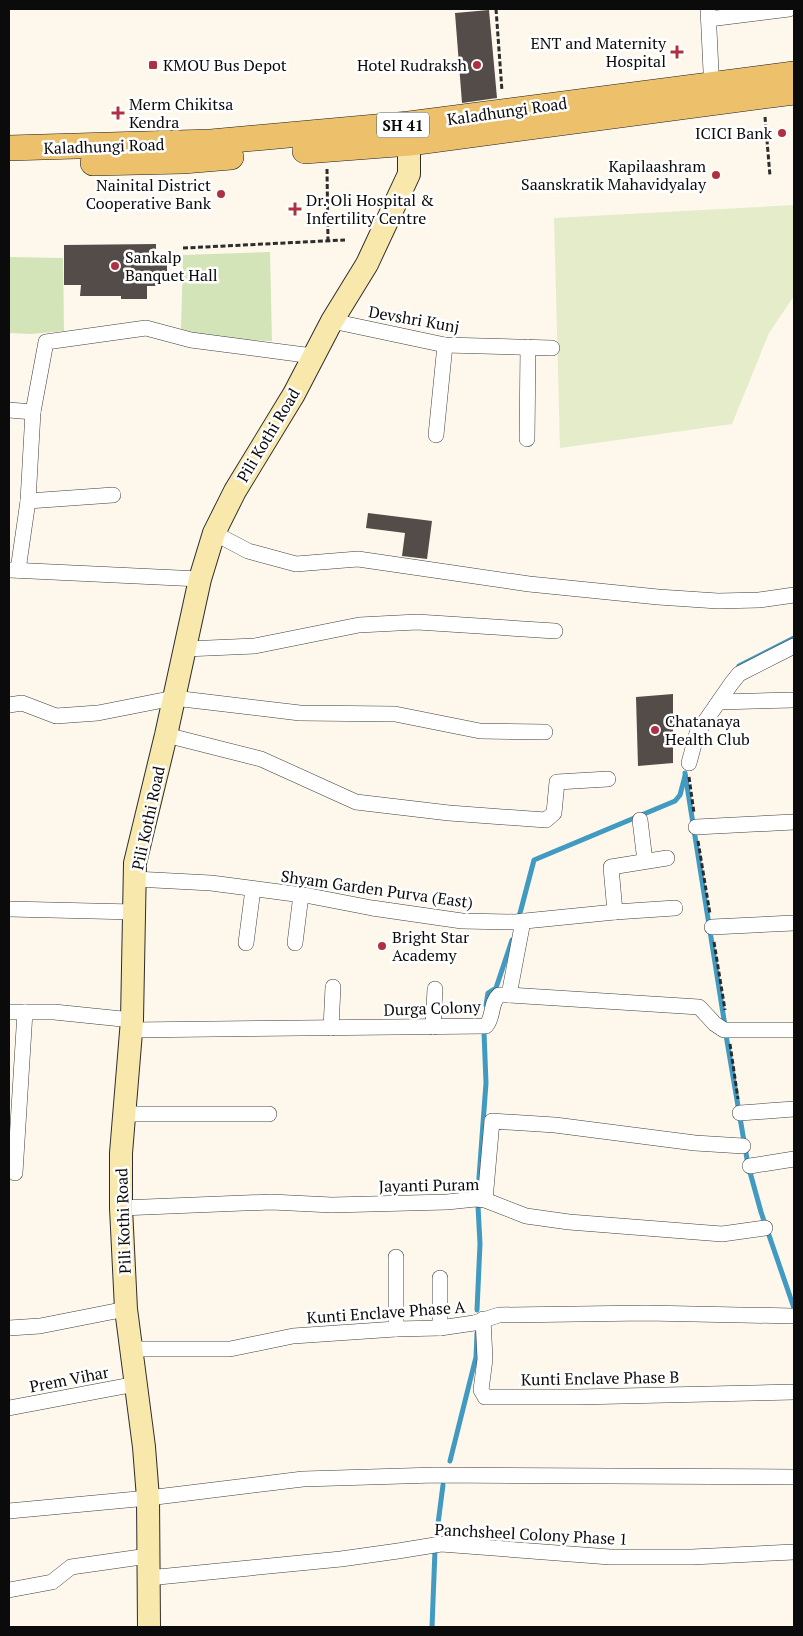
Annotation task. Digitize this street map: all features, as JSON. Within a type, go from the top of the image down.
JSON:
[{"type":"main road","name":"Kaladhungi Road","points":[[9,148],[211,142],[410,133],[578,121],[794,74]]},
{"type":"main road","name":"Kaladhungi Road","points":[[9,164],[183,161],[327,149],[503,112],[712,93],[762,96],[794,92]]},
{"type":"street","points":[[712,93],[708,14],[789,9]]},
{"type":"street","name":"Pili Kothi Road","points":[[149,1627],[148,1498],[144,1447],[126,1309],[121,1208],[123,1114],[131,1025],[135,863],[166,736],[200,579],[214,533],[235,491],[294,394],[332,321],[367,264],[409,174],[410,133]]},
{"type":"street","name":"Devshri Kunj","points":[[332,321],[445,345],[552,348]]},
{"type":"street","points":[[200,579],[14,570],[28,501],[33,412],[46,342],[146,328],[191,340],[313,356]]},
{"type":"street","points":[[436,435],[445,345]]},
{"type":"street","points":[[527,439],[528,347]]},
{"type":"street","points":[[9,410],[33,412]]},
{"type":"street","points":[[28,501],[113,495]]},
{"type":"street","points":[[214,533],[248,551],[296,564],[358,559],[529,584],[658,597],[759,600],[794,595]]},
{"type":"street","points":[[185,649],[255,646],[359,625],[417,622],[555,632]]},
{"type":"street","points":[[689,763],[697,733],[730,684],[739,674],[794,646]]},
{"type":"street","points":[[9,705],[22,703],[56,716],[98,713],[174,698],[300,713],[395,714],[480,731],[545,732]]},
{"type":"street","points":[[719,702],[794,700]]},
{"type":"street","points":[[166,736],[261,759],[356,802],[449,813],[546,820],[554,814],[557,782],[608,779]]},
{"type":"street","points":[[640,820],[645,861]]},
{"type":"street","points":[[696,827],[794,822]]},
{"type":"street","points":[[615,912],[610,867],[667,858]]},
{"type":"street","name":"Shyam Garden Purva (East)","points":[[135,879],[211,883],[462,921],[523,921],[675,908]]},
{"type":"street","points":[[246,943],[253,889]]},
{"type":"street","points":[[295,943],[300,895]]},
{"type":"street","points":[[9,909],[134,912]]},
{"type":"street","points":[[523,921],[509,995],[700,1007],[715,1024],[728,1031],[794,1030]]},
{"type":"street","points":[[712,927],[794,923]]},
{"type":"street","points":[[331,1028],[333,987]]},
{"type":"street","points":[[433,1027],[435,989]]},
{"type":"street","name":"Durga Colony","points":[[9,1012],[54,1012],[131,1025],[331,1028],[486,1026],[491,1021],[495,999],[499,995],[509,995]]},
{"type":"street","points":[[14,1173],[25,1012]]},
{"type":"street","points":[[740,1113],[794,1109]]},
{"type":"street","points":[[123,1114],[269,1114]]},
{"type":"street","points":[[485,1200],[492,1121],[555,1125],[695,1143],[744,1146]]},
{"type":"street","points":[[750,1166],[794,1159]]},
{"type":"street","name":"Jayanti Puram","points":[[121,1208],[272,1202],[332,1205],[476,1199],[485,1200],[526,1216],[569,1222],[722,1234],[765,1228]]},
{"type":"street","points":[[396,1257],[396,1329]]},
{"type":"street","points":[[440,1278],[440,1328]]},
{"type":"street","points":[[9,1328],[40,1326],[126,1309]]},
{"type":"street","name":"Kunti Enclave Phase A","points":[[132,1349],[230,1349],[293,1336],[440,1328],[474,1323],[499,1315],[646,1313],[793,1316]]},
{"type":"street","name":"Kunti Enclave Phase B","points":[[483,1319],[484,1359],[481,1390],[485,1396],[578,1397],[794,1392]]},
{"type":"street","name":"Prem Vihar","points":[[9,1408],[136,1384]]},
{"type":"street","points":[[9,1511],[148,1498],[312,1478],[436,1475],[794,1477]]},
{"type":"street","name":"Panchsheel Colony Phase 1","points":[[148,1578],[341,1558],[441,1544],[610,1557],[692,1557],[794,1552]]},
{"type":"street","points":[[9,1590],[52,1582],[71,1567],[148,1556]]},
{"type":"path","points":[[496,9],[503,112]]},
{"type":"path","points":[[762,96],[770,176]]},
{"type":"path","points":[[327,149],[328,241]]},
{"type":"path","points":[[183,248],[345,240]]},
{"type":"path","points":[[689,763],[688,768],[696,827],[740,1113]]},
{"type":"green space","points":[[794,205],[794,296],[769,333],[732,424],[560,448],[554,218]]},
{"type":"green space","points":[[270,252],[272,341],[222,339],[181,329],[183,255]]},
{"type":"green space","points":[[9,257],[63,258],[64,331],[31,334],[9,333]]},
{"type":"building","points":[[489,10],[497,98],[462,103],[455,13]]},
{"type":"building","name":"Sankalp Banquet Hall","points":[[156,244],[156,256],[167,256],[167,274],[156,274],[156,286],[147,286],[147,299],[121,299],[121,296],[80,296],[81,285],[64,285],[64,245]]},
{"type":"building","points":[[368,513],[432,521],[427,559],[402,556],[405,533],[366,528]]},
{"type":"building","name":"Chatanaya Health Club","points":[[673,694],[673,763],[638,766],[636,697]]},
{"type":"waterway","points":[[739,666],[794,638]]},
{"type":"waterway","points":[[685,773],[725,1026]]},
{"type":"waterway","points":[[519,917],[534,860],[675,801],[680,795],[685,776]]},
{"type":"waterway","points":[[486,1005],[488,993],[496,988],[512,940]]},
{"type":"waterway","points":[[478,1191],[486,1083],[484,1032]]},
{"type":"waterway","points":[[726,1035],[748,1165],[761,1212],[794,1308]]},
{"type":"waterway","points":[[477,1310],[480,1244],[478,1206]]},
{"type":"waterway","points":[[450,1461],[476,1357],[477,1333]]},
{"type":"waterway","points":[[436,1539],[443,1485]]},
{"type":"waterway","points":[[432,1627],[435,1550]]},
{"type":"place","name":"ENT and Maternity Hospital","points":[[677,52]]},
{"type":"place","name":"KMOU Bus Depot","points":[[153,65]]},
{"type":"place","name":"Hotel Rudraksh","points":[[477,65]]},
{"type":"place","name":"Merm Chikitsa Kendra","points":[[118,113]]},
{"type":"place","name":"ICICI Bank","points":[[782,133]]},
{"type":"place","name":"Kapilaashram Saanskratik Mahavidyalay","points":[[716,175]]},
{"type":"place","name":"Nainital District Cooperative Bank","points":[[221,194]]},
{"type":"place","name":"Dr. Oli Hospital & Infertility Centre","points":[[295,209]]},
{"type":"place","name":"Sankalp Banquet Hall","points":[[115,266]]},
{"type":"place","name":"Chatanaya Health Club","points":[[655,730]]},
{"type":"place","name":"Bright Star Academy","points":[[382,946]]}]
